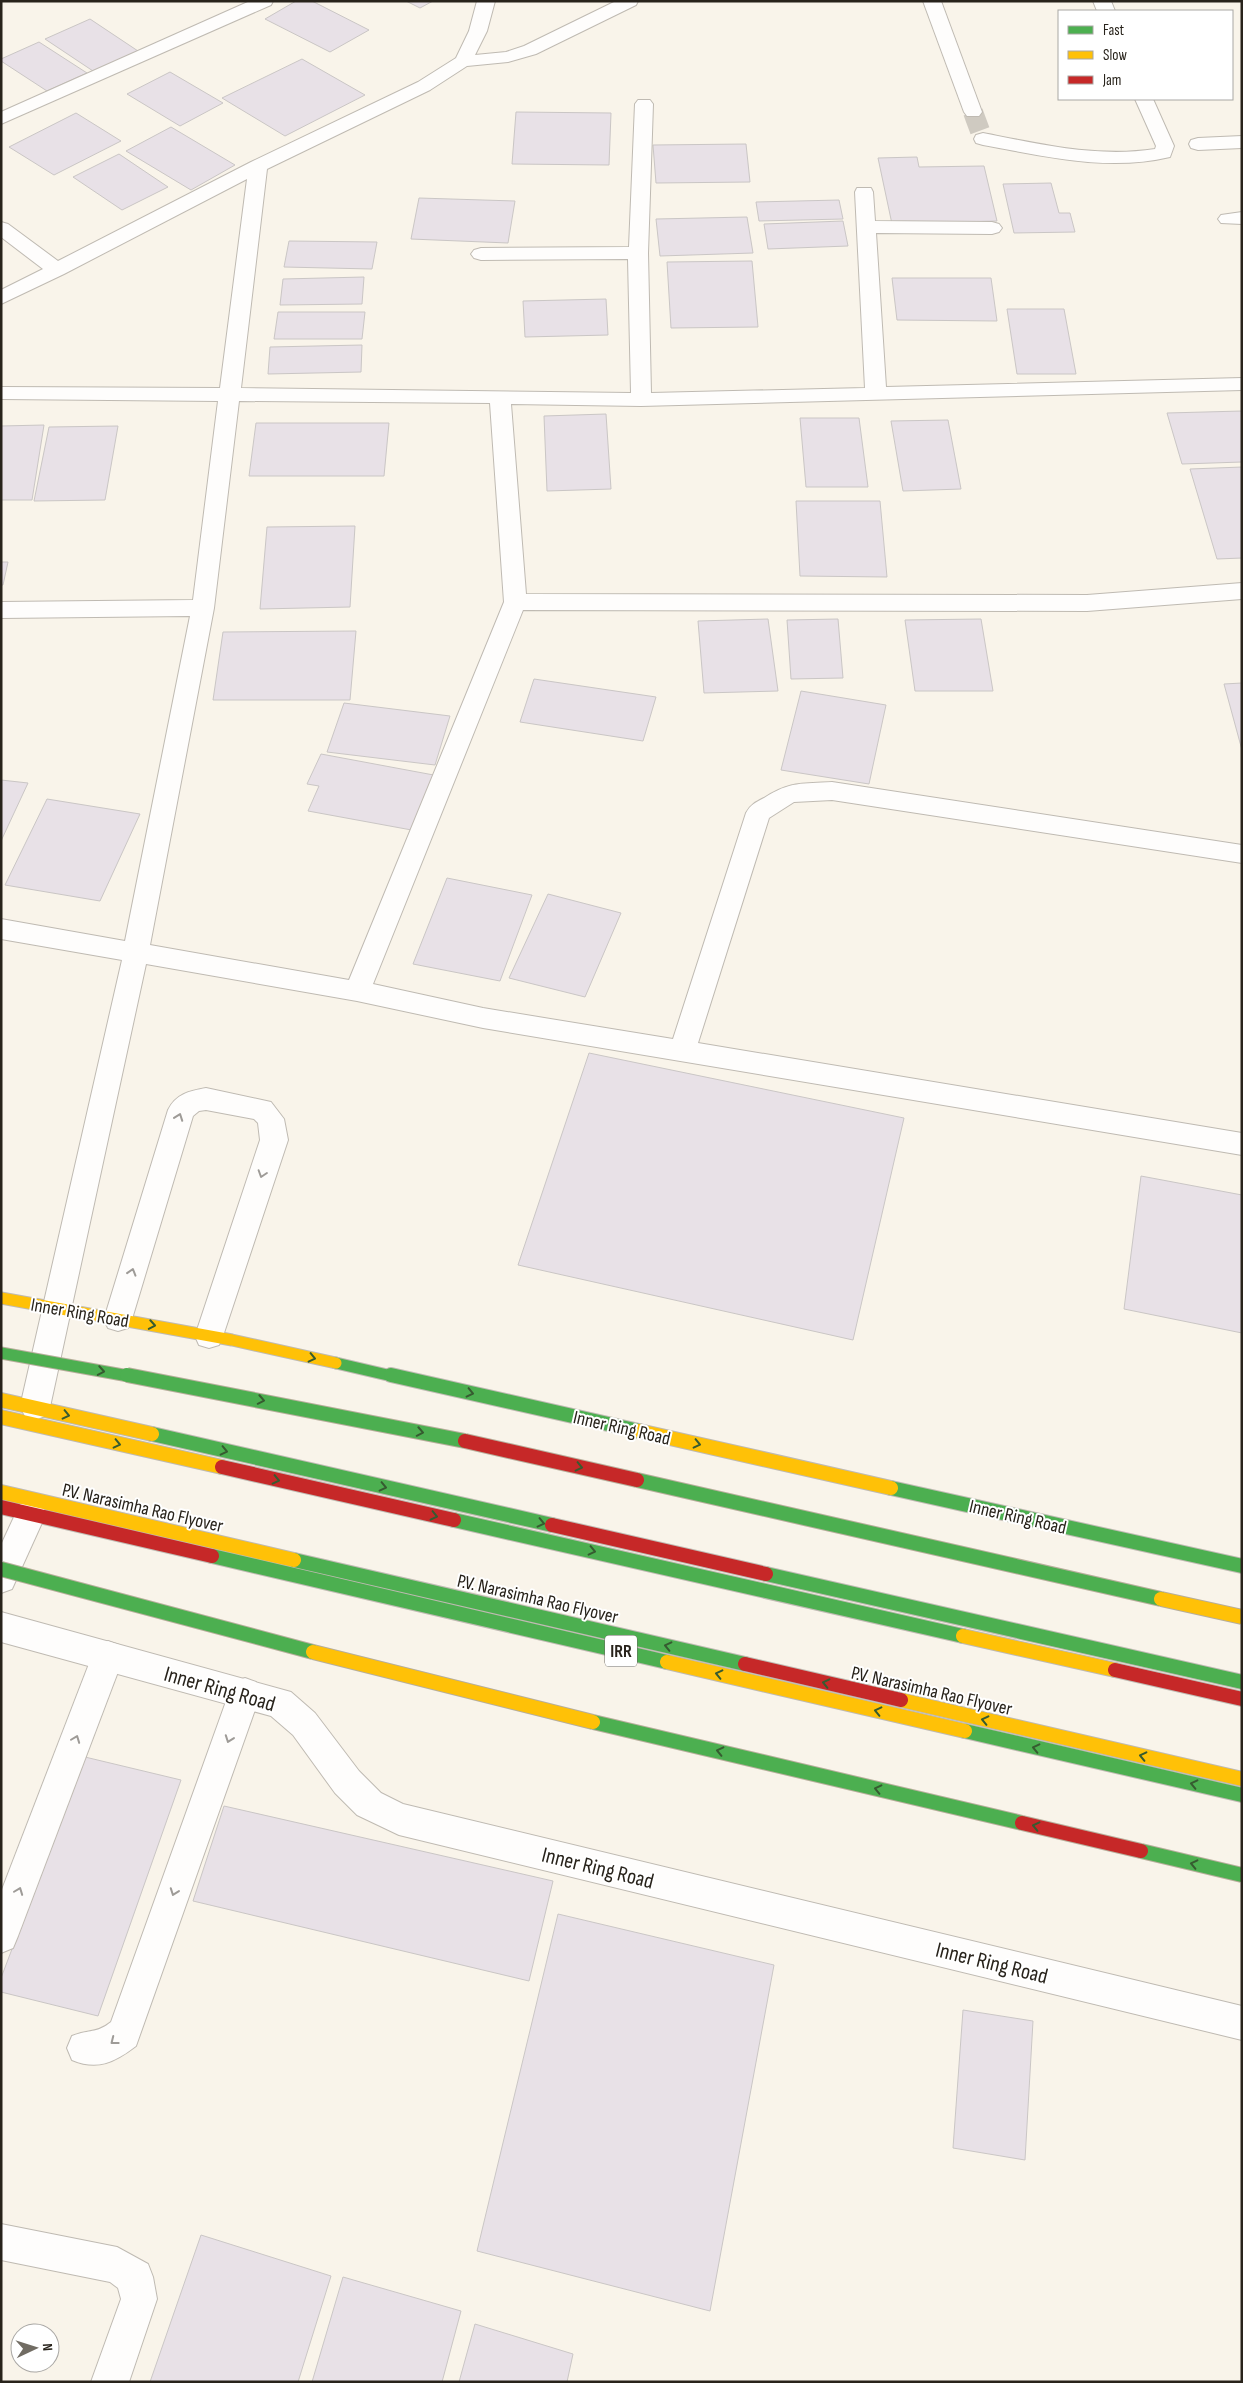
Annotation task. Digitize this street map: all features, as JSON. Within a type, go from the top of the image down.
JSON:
[{"type":"main road","name":"Inner Ring Road","points":[[1,1298],[209,1336],[1242,1566]]},
{"type":"main road","points":[[1,1353],[210,1390],[432,1434],[1242,1617]]},
{"type":"main road","points":[[1,1400],[1242,1682]]},
{"type":"main road","points":[[1,1417],[1242,1699]]},
{"type":"main road","name":"P.V. Narasimha Rao Flyover","points":[[1,1492],[1242,1779]]},
{"type":"main road","name":"IRR","points":[[1,1507],[1242,1795]]},
{"type":"main road","points":[[1,1569],[125,1604],[373,1668],[1242,1875]]},
{"type":"street","points":[[1,119],[265,1]]},
{"type":"street","points":[[463,61],[478,31],[486,1]]},
{"type":"street","points":[[1,298],[258,166],[424,86],[463,61],[508,57],[530,50],[630,1]]},
{"type":"street","points":[[932,1],[974,112]]},
{"type":"street","points":[[983,139],[1092,158],[1148,156],[1163,153],[1165,146],[1144,100]]},
{"type":"street","points":[[641,400],[638,254],[644,104]]},
{"type":"street","points":[[1198,144],[1242,142]]},
{"type":"street","points":[[35,1408],[136,952],[203,608],[228,394],[258,166]]},
{"type":"street","points":[[864,192],[876,395]]},
{"type":"street","points":[[866,227],[992,228]]},
{"type":"street","points":[[1,228],[57,270]]},
{"type":"street","points":[[481,254],[638,254]]},
{"type":"street","points":[[1,393],[641,400],[1242,384]]},
{"type":"street","points":[[357,990],[514,602],[500,397]]},
{"type":"street","points":[[514,602],[1087,603],[1242,591]]},
{"type":"street","points":[[1,610],[203,608]]},
{"type":"street","points":[[683,1050],[758,813],[789,794],[832,791],[1242,854]]},
{"type":"street","points":[[1,929],[357,990],[483,1018],[1242,1144]]},
{"type":"street","points":[[118,1319],[181,1110],[192,1101],[206,1099],[262,1110],[271,1119],[274,1140],[209,1336]]},
{"type":"street","points":[[1,1579],[31,1514]]},
{"type":"street","name":"Inner Ring Road","points":[[1,1627],[280,1703],[304,1724],[347,1782],[369,1804],[399,1819],[1242,2023]]},
{"type":"street","points":[[1,1936],[108,1656]]},
{"type":"street","points":[[84,2048],[106,2048],[124,2034],[245,1693]]},
{"type":"street","points":[[1,2242],[117,2265],[135,2277],[139,2299],[110,2382]]},
{"type":"building","points":[[296,1],[312,1],[369,30],[330,52],[265,19]]},
{"type":"building","points":[[406,1],[433,1],[420,8]]},
{"type":"building","points":[[90,19],[138,51],[93,71],[45,39]]},
{"type":"building","points":[[39,42],[87,73],[47,91],[1,61],[1,59]]},
{"type":"building","points":[[302,59],[365,95],[285,136],[222,98]]},
{"type":"building","points":[[170,72],[223,103],[180,126],[127,94]]},
{"type":"building","points":[[516,112],[611,113],[609,165],[512,164]]},
{"type":"building","points":[[76,113],[121,141],[54,175],[9,147]]},
{"type":"building","points":[[171,127],[235,165],[191,190],[126,151]]},
{"type":"building","points":[[746,144],[750,182],[656,183],[653,145]]},
{"type":"building","points":[[119,154],[168,187],[122,210],[73,177]]},
{"type":"building","points":[[917,157],[919,167],[984,166],[997,221],[892,224],[878,158]]},
{"type":"building","points":[[1051,183],[1059,213],[1070,213],[1075,232],[1014,233],[1003,184]]},
{"type":"building","points":[[419,198],[515,201],[508,243],[411,239]]},
{"type":"building","points":[[839,200],[843,219],[759,221],[756,202]]},
{"type":"building","points":[[747,217],[753,253],[660,256],[656,219]]},
{"type":"building","points":[[843,221],[848,246],[768,249],[764,224]]},
{"type":"building","points":[[289,241],[377,242],[372,269],[284,267]]},
{"type":"building","points":[[752,261],[758,327],[671,328],[667,262]]},
{"type":"building","points":[[364,277],[362,304],[280,305],[283,279]]},
{"type":"building","points":[[892,278],[991,278],[997,321],[897,320]]},
{"type":"building","points":[[606,299],[608,335],[525,337],[523,301]]},
{"type":"building","points":[[1007,309],[1064,309],[1076,374],[1017,374]]},
{"type":"building","points":[[278,312],[365,312],[362,339],[274,339]]},
{"type":"building","points":[[362,345],[361,372],[268,374],[270,347]]},
{"type":"building","points":[[1242,411],[1242,462],[1182,464],[1167,413]]},
{"type":"building","points":[[606,414],[611,489],[547,491],[544,416]]},
{"type":"building","points":[[800,418],[859,418],[868,487],[806,487]]},
{"type":"building","points":[[948,420],[961,489],[903,491],[891,421]]},
{"type":"building","points":[[256,423],[389,423],[384,476],[249,476]]},
{"type":"building","points":[[44,425],[32,500],[1,500],[1,426]]},
{"type":"building","points":[[118,426],[105,500],[34,501],[49,427]]},
{"type":"building","points":[[1242,467],[1242,558],[1217,559],[1190,469]]},
{"type":"building","points":[[796,501],[880,501],[887,577],[800,576]]},
{"type":"building","points":[[355,526],[350,607],[260,609],[267,527]]},
{"type":"building","points":[[1,562],[8,562],[3,585],[1,585]]},
{"type":"building","points":[[768,619],[778,691],[704,693],[698,621]]},
{"type":"building","points":[[838,619],[843,678],[791,679],[787,620]]},
{"type":"building","points":[[981,619],[993,691],[915,691],[905,620]]},
{"type":"building","points":[[356,631],[350,700],[213,700],[223,632]]},
{"type":"building","points":[[534,679],[656,697],[643,741],[520,722]]},
{"type":"building","points":[[1242,683],[1242,750],[1224,684]]},
{"type":"building","points":[[801,691],[886,705],[869,784],[781,770]]},
{"type":"building","points":[[344,703],[450,716],[435,765],[327,752]]},
{"type":"building","points":[[321,754],[439,776],[417,831],[308,811],[319,786],[307,784]]},
{"type":"building","points":[[1,780],[28,783],[1,841]]},
{"type":"building","points":[[47,799],[140,814],[100,901],[5,885]]},
{"type":"building","points":[[447,878],[532,895],[500,981],[413,964]]},
{"type":"building","points":[[548,894],[621,913],[585,997],[509,978]]},
{"type":"building","points":[[589,1053],[904,1118],[853,1340],[518,1265]]},
{"type":"building","points":[[1141,1176],[1242,1195],[1242,1333],[1124,1309]]},
{"type":"building","points":[[85,1757],[181,1780],[98,2016],[1,1992],[1,1978]]},
{"type":"building","points":[[224,1806],[553,1881],[529,1981],[193,1901]]},
{"type":"building","points":[[558,1914],[774,1965],[710,2311],[477,2251]]},
{"type":"building","points":[[963,2010],[1033,2021],[1025,2160],[953,2148]]},
{"type":"building","points":[[201,2235],[331,2276],[298,2382],[150,2382]]},
{"type":"building","points":[[343,2277],[461,2311],[442,2382],[312,2382]]},
{"type":"building","points":[[475,2324],[573,2354],[567,2382],[459,2382]]},
{"type":"tunnel","points":[[973,112],[983,139]]},
{"type":"traffic: fast","points":[[1,1353],[210,1390],[465,1441]]},
{"type":"traffic: fast","points":[[336,1363],[639,1431]]},
{"type":"traffic: fast","points":[[152,1434],[552,1525]]},
{"type":"traffic: fast","points":[[637,1480],[1161,1599]]},
{"type":"traffic: fast","points":[[891,1488],[1242,1566]]},
{"type":"traffic: fast","points":[[454,1520],[963,1636]]},
{"type":"traffic: fast","points":[[212,1556],[667,1662]]},
{"type":"traffic: fast","points":[[294,1560],[745,1664]]},
{"type":"traffic: fast","points":[[1,1569],[313,1652]]},
{"type":"traffic: fast","points":[[766,1574],[1242,1682]]},
{"type":"traffic: fast","points":[[593,1722],[1022,1823]]},
{"type":"traffic: fast","points":[[965,1731],[1242,1795]]},
{"type":"traffic: fast","points":[[1141,1851],[1242,1875]]},
{"type":"traffic: slow","points":[[1,1298],[232,1340],[336,1363]]},
{"type":"traffic: slow","points":[[1,1400],[152,1434]]},
{"type":"traffic: slow","points":[[1,1417],[222,1467]]},
{"type":"traffic: slow","points":[[639,1431],[891,1488]]},
{"type":"traffic: slow","points":[[1,1492],[294,1560]]},
{"type":"traffic: slow","points":[[1161,1599],[1242,1617]]},
{"type":"traffic: slow","points":[[963,1636],[1115,1670]]},
{"type":"traffic: slow","points":[[313,1652],[593,1722]]},
{"type":"traffic: slow","points":[[667,1662],[965,1731]]},
{"type":"traffic: slow","points":[[901,1700],[1242,1779]]},
{"type":"traffic: jam","points":[[465,1441],[637,1480]]},
{"type":"traffic: jam","points":[[222,1467],[454,1520]]},
{"type":"traffic: jam","points":[[1,1507],[212,1556]]},
{"type":"traffic: jam","points":[[552,1525],[766,1574]]},
{"type":"traffic: jam","points":[[745,1664],[901,1700]]},
{"type":"traffic: jam","points":[[1115,1670],[1242,1699]]},
{"type":"traffic: jam","points":[[1022,1823],[1141,1851]]}]
